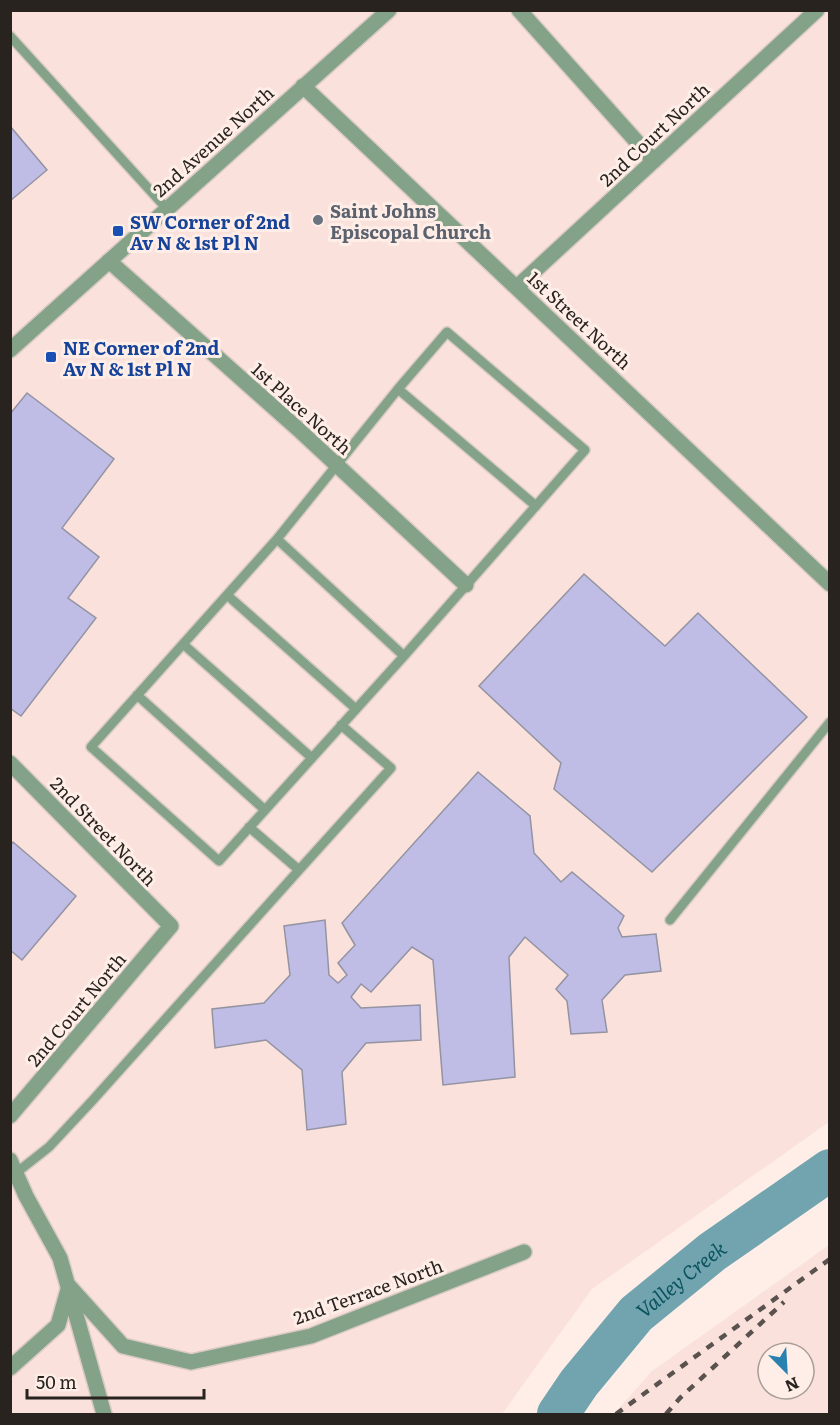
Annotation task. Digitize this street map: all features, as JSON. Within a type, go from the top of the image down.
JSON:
[{"type":"street","name":"2nd Avenue North","points":[[10,350],[389,10]]},
{"type":"street","points":[[519,10],[654,161]]},
{"type":"street","name":"2nd Court North","points":[[517,287],[817,10]]},
{"type":"street","name":"1st Street North","points":[[303,86],[830,584]]},
{"type":"street","name":"1st Place North","points":[[109,261],[466,585]]},
{"type":"street","name":"2nd Street North","points":[[10,763],[171,926]]},
{"type":"street","name":"2nd Court North","points":[[10,1116],[171,926]]},
{"type":"street","points":[[13,1167],[60,1258],[104,1414]]},
{"type":"street","name":"2nd Terrace North","points":[[69,1286],[123,1346],[191,1362],[311,1336],[524,1252]]},
{"type":"street","points":[[10,1368],[58,1325],[69,1286]]},
{"type":"lane","points":[[10,36],[167,209]]},
{"type":"lane","points":[[447,332],[585,450],[404,656],[219,861],[91,747],[277,539],[398,388],[447,332]]},
{"type":"lane","points":[[398,388],[536,506]]},
{"type":"lane","points":[[277,539],[404,656]]},
{"type":"lane","points":[[227,595],[356,709]]},
{"type":"lane","points":[[183,644],[312,758]]},
{"type":"lane","points":[[137,695],[265,810]]},
{"type":"lane","points":[[670,920],[830,722]]},
{"type":"lane","points":[[13,1167],[49,1147],[391,768],[341,725]]},
{"type":"lane","points":[[249,827],[299,870]]},
{"type":"shaded area","points":[[10,11],[829,11],[829,1122],[592,1289],[502,1414],[11,1414]]},
{"type":"shaded area","points":[[829,1245],[829,1414],[614,1414],[652,1371]]},
{"type":"building","points":[[10,126],[47,170],[10,201]]},
{"type":"building","points":[[27,393],[114,459],[62,528],[99,557],[68,598],[96,618],[21,716],[10,708],[10,414]]},
{"type":"building","points":[[584,574],[665,646],[698,613],[807,717],[652,872],[554,789],[561,763],[479,686]]},
{"type":"building","points":[[478,772],[530,816],[534,853],[561,882],[572,872],[624,916],[618,928],[622,937],[656,934],[661,971],[625,975],[602,1000],[607,1032],[571,1034],[567,1001],[556,989],[568,975],[525,937],[509,957],[515,1077],[443,1085],[433,960],[412,947],[371,992],[361,984],[351,997],[361,1008],[420,1005],[421,1040],[366,1043],[342,1072],[346,1124],[307,1130],[302,1070],[266,1040],[215,1048],[212,1009],[264,1003],[290,975],[284,926],[325,920],[329,975],[338,983],[347,975],[338,963],[355,945],[342,923]]},
{"type":"building","points":[[13,842],[76,896],[22,960],[10,950],[10,846]]},
{"type":"waterway","name":"Valley Creek","points":[[558,1414],[579,1383],[636,1314],[712,1252],[830,1170]]},
{"type":"railway","points":[[616,1414],[830,1259]]},
{"type":"railway","points":[[666,1414],[680,1398],[784,1302]]},
{"type":"place","name":"Saint Johns Episcopal Church","points":[[318,220]]},
{"type":"place","name":"SW Corner of 2nd Av N & 1st Pl N","points":[[118,231]]},
{"type":"place","name":"NE Corner of 2nd Av N & 1st Pl N","points":[[51,357]]}]
